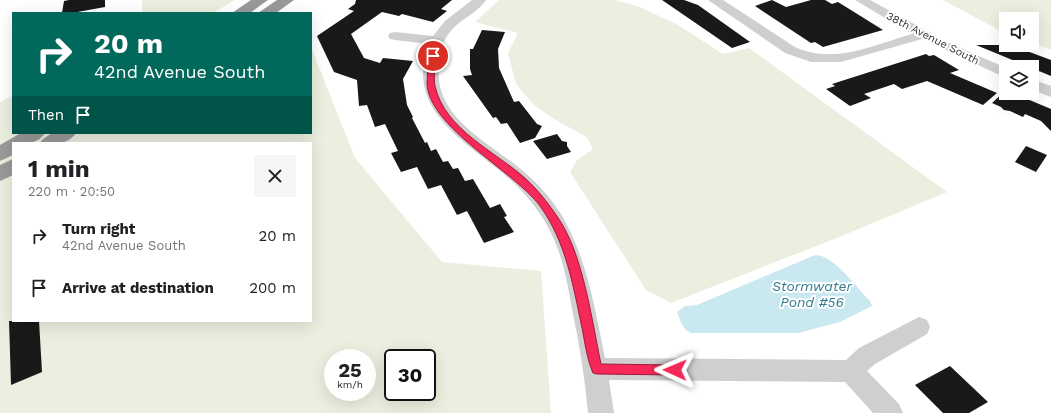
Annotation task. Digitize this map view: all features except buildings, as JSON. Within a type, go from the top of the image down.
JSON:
[{"type":"highway","points":[[241,12],[261,0]]},
{"type":"highway","points":[[267,12],[286,0]]},
{"type":"highway","points":[[20,142],[33,134]]},
{"type":"highway","points":[[52,142],[64,134]]},
{"type":"highway","points":[[0,154],[12,147]]},
{"type":"highway","points":[[0,174],[12,167]]},
{"type":"street","points":[[480,0],[442,33],[433,56],[430,84],[434,97],[443,112],[460,131],[523,181],[542,203],[565,240],[577,280],[597,369],[601,413]]},
{"type":"street","points":[[714,0],[790,50],[806,57],[822,60],[842,59],[922,35]]},
{"type":"street","name":"38th Avenue South","points":[[861,0],[922,35],[999,71]]},
{"type":"street","points":[[395,36],[438,41]]},
{"type":"street","points":[[1039,87],[1051,92]]},
{"type":"street","points":[[597,369],[851,371],[867,356],[919,327]]},
{"type":"street","points":[[851,371],[890,413]]},
{"type":"green space","points":[[142,0],[235,0],[215,12],[142,12]]},
{"type":"green space","points":[[499,0],[615,0],[640,7],[678,25],[723,54],[749,48],[947,192],[837,238],[671,303],[646,290],[570,172],[577,160],[593,149],[587,137],[552,118],[533,104],[516,84],[508,53],[518,33],[475,22]]},
{"type":"green space","points":[[943,0],[1051,0],[1051,50],[1039,46],[1039,12],[999,12],[999,30]]},
{"type":"green space","points":[[312,50],[355,158],[442,262],[541,271],[551,413],[0,413],[0,102],[12,96],[12,134],[312,134]]},
{"type":"water","name":"Stormwater Pond #56","points":[[815,255],[822,256],[830,260],[845,273],[870,301],[872,306],[840,322],[798,333],[691,333],[685,329],[682,324],[677,312],[685,306],[697,305]]},
{"type":"route","points":[[433,56],[430,68],[430,84],[434,97],[443,112],[454,126],[467,138],[523,181],[551,214],[565,240],[572,259],[597,369],[675,370]]}]
